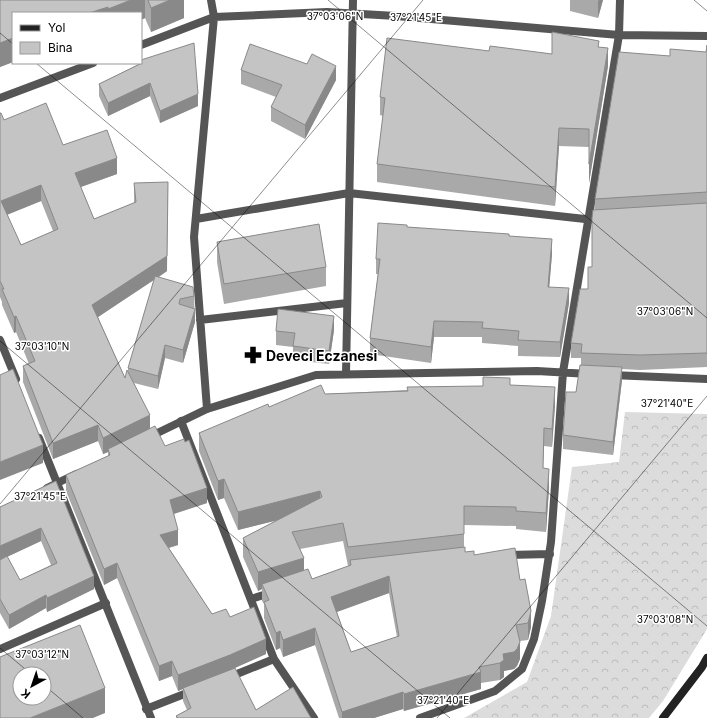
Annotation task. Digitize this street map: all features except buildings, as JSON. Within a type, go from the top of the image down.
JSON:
[{"type":"street","points":[[207,409],[194,237],[214,17],[211,0]]},
{"type":"street","points":[[346,374],[353,0]]},
{"type":"street","points":[[420,718],[495,691],[522,669],[534,640],[550,554],[563,372],[619,35],[620,0]]},
{"type":"street","points":[[142,45],[214,17],[327,12],[619,35],[707,36]]},
{"type":"street","points":[[0,98],[90,64]]},
{"type":"street","points":[[196,219],[349,193],[588,220],[604,219]]},
{"type":"street","points":[[200,320],[347,303]]},
{"type":"street","points":[[0,340],[20,390]]},
{"type":"street","points":[[140,442],[207,409],[316,375],[537,371],[707,379]]},
{"type":"street","points":[[181,421],[274,660],[314,718]]},
{"type":"street","points":[[38,433],[106,602],[146,709],[151,718]]},
{"type":"street","points":[[36,492],[58,483],[85,469]]},
{"type":"street","points":[[495,555],[550,554]]},
{"type":"street","points":[[251,600],[281,589]]},
{"type":"street","points":[[0,649],[106,602]]},
{"type":"street","points":[[663,718],[702,667],[707,658]]},
{"type":"street","points":[[218,681],[274,660]]},
{"type":"street","points":[[146,709],[203,687]]},
{"type":"green space","points":[[625,412],[707,414],[707,629],[663,701],[649,718],[464,718],[527,682],[551,616],[572,467],[619,462]]},
{"type":"place","name":"Deveci Eczanesi","points":[[253,355]]}]
